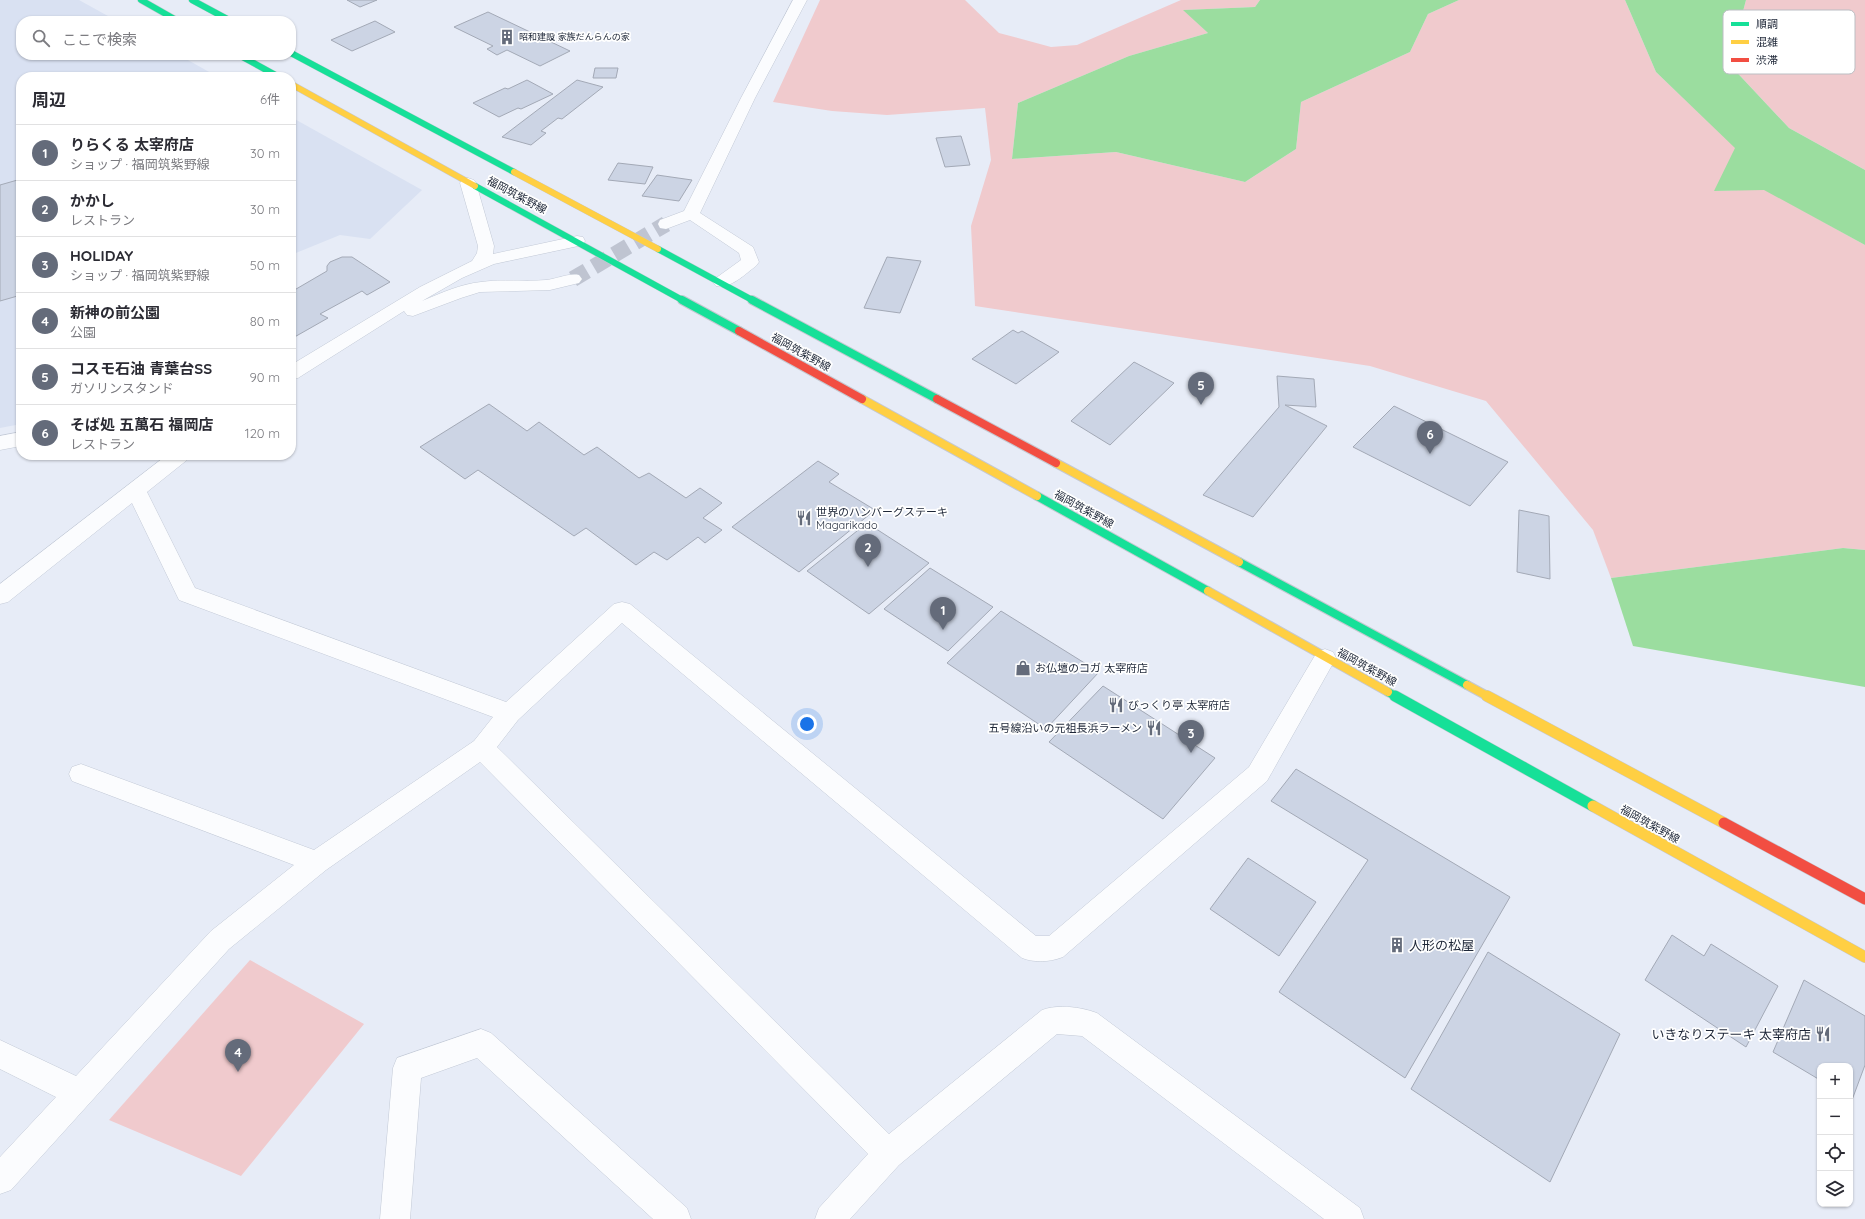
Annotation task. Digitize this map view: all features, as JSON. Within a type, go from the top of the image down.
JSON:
[{"type":"main road","points":[[141,0],[169,16]]},
{"type":"main road","points":[[192,0],[222,16]]},
{"type":"main road","name":"福岡筑紫野線","points":[[296,56],[722,282],[1353,624],[1865,899]]},
{"type":"main road","points":[[248,60],[270,72]]},
{"type":"main road","name":"福岡筑紫野線","points":[[296,87],[468,183],[577,241],[1865,957]]},
{"type":"street","points":[[666,224],[691,214],[748,98],[800,0]]},
{"type":"street","points":[[468,183],[486,246],[485,253],[478,264]]},
{"type":"street","points":[[691,214],[747,251],[750,262],[722,282]]},
{"type":"street","points":[[296,371],[434,286],[478,264],[577,241]]},
{"type":"street","points":[[351,336],[456,294],[480,287],[547,287],[560,285],[573,279]]},
{"type":"street","points":[[0,443],[16,440]]},
{"type":"street","points":[[0,596],[174,460]]},
{"type":"street","points":[[136,490],[187,594],[510,713]]},
{"type":"street","points":[[0,1179],[220,940],[317,862],[482,748],[510,713],[622,610],[1031,950],[1054,948],[1258,774],[1325,658]]},
{"type":"street","points":[[482,748],[888,1154]]},
{"type":"street","points":[[81,774],[317,862]]},
{"type":"street","points":[[830,1219],[888,1154],[1052,1020],[1086,1023],[1349,1219]]},
{"type":"street","points":[[395,1219],[407,1068],[481,1044],[676,1219]]},
{"type":"street","points":[[0,1054],[80,1093]]},
{"type":"shaded area","points":[[0,0],[79,0],[108,16],[16,16],[16,60],[188,60],[209,72],[16,72],[16,425],[0,428]]},
{"type":"shaded area","points":[[820,0],[965,0],[999,33],[1051,47],[1077,45],[1181,0],[1260,0],[1255,7],[1184,10],[1208,33],[1129,56],[1018,103],[1012,159],[1116,152],[1245,182],[1296,149],[1301,102],[1410,52],[1428,14],[1459,0],[1625,0],[1656,72],[1736,148],[1715,191],[1764,189],[1865,245],[1865,550],[1843,548],[1611,578],[1593,530],[1486,401],[1370,366],[975,306],[971,226],[991,160],[985,108],[887,115],[832,111],[773,102]]},
{"type":"shaded area","points":[[1260,0],[1459,0],[1428,14],[1410,52],[1301,102],[1296,149],[1245,182],[1116,152],[1012,159],[1018,103],[1129,56],[1208,33],[1183,10],[1255,7]]},
{"type":"shaded area","points":[[1625,0],[1746,0],[1743,10],[1723,10],[1723,74],[1738,74],[1789,128],[1865,170],[1865,245],[1764,190],[1714,191],[1735,148],[1656,72]]},
{"type":"shaded area","points":[[1746,0],[1865,0],[1865,170],[1789,128],[1738,74],[1855,74],[1855,10],[1743,10]]},
{"type":"shaded area","points":[[296,120],[422,190],[370,239],[340,235],[296,253]]},
{"type":"shaded area","points":[[1843,548],[1865,550],[1865,687],[1633,646],[1611,578]]},
{"type":"shaded area","points":[[250,960],[364,1024],[241,1176],[109,1120]]},
{"type":"building","points":[[347,0],[377,0],[360,7]]},
{"type":"building","name":"昭和建設 家族だんらんの家","points":[[488,12],[570,51],[540,66],[507,50],[497,55],[487,49],[493,46],[454,27]]},
{"type":"building","points":[[375,21],[395,32],[352,51],[331,40]]},
{"type":"building","points":[[595,68],[618,68],[616,78],[593,78]]},
{"type":"building","points":[[527,80],[553,94],[521,109],[518,108],[499,117],[473,103],[505,88],[508,89]]},
{"type":"building","points":[[577,80],[603,87],[562,119],[558,118],[541,131],[546,133],[531,145],[502,137]]},
{"type":"building","points":[[961,136],[970,165],[945,167],[936,138]]},
{"type":"building","points":[[618,163],[653,167],[645,184],[608,180]]},
{"type":"building","points":[[657,175],[692,180],[679,201],[642,196]]},
{"type":"building","points":[[16,180],[16,296],[0,301],[0,185]]},
{"type":"building","points":[[342,257],[352,257],[390,282],[367,295],[362,291],[320,314],[328,318],[296,336],[296,289],[327,271],[327,266],[330,262]]},
{"type":"building","points":[[887,257],[921,261],[900,313],[864,308]]},
{"type":"building","points":[[1013,330],[1018,333],[1022,331],[1059,352],[1016,384],[972,359]]},
{"type":"building","points":[[1134,362],[1174,383],[1110,445],[1071,421]]},
{"type":"building","points":[[1277,376],[1314,379],[1316,407],[1285,405],[1327,426],[1253,517],[1203,495],[1279,407]]},
{"type":"building","points":[[489,404],[527,431],[539,422],[584,455],[597,447],[639,478],[649,473],[686,498],[700,488],[722,503],[703,518],[722,530],[705,543],[698,537],[667,560],[654,552],[636,565],[586,528],[574,536],[478,470],[465,479],[420,447]]},
{"type":"building","points":[[1394,406],[1508,462],[1470,506],[1353,447]]},
{"type":"building","name":"世界のハンバーグステーキ Magarikado","points":[[818,461],[839,474],[829,482],[875,510],[799,572],[732,527]]},
{"type":"building","points":[[1519,510],[1549,516],[1550,579],[1517,572]]},
{"type":"building","points":[[867,523],[929,563],[869,614],[807,571]]},
{"type":"building","points":[[930,568],[993,607],[948,651],[884,609]]},
{"type":"building","name":"お仏壇のコガ 太宰府店","points":[[1001,611],[1099,672],[1046,729],[947,663]]},
{"type":"building","points":[[1103,686],[1215,758],[1163,819],[1049,742]]},
{"type":"building","name":"人形の松屋","points":[[1296,769],[1510,897],[1405,1078],[1279,992],[1368,860],[1271,801]]},
{"type":"building","points":[[1248,858],[1316,902],[1279,956],[1210,909]]},
{"type":"building","points":[[1672,935],[1704,956],[1711,944],[1778,986],[1746,1047],[1645,980]]},
{"type":"building","points":[[1488,952],[1620,1034],[1550,1182],[1411,1089]]},
{"type":"building","name":"いきなりステーキ 太宰府店","points":[[1804,980],[1865,1016],[1865,1065],[1853,1097],[1853,1063],[1817,1063],[1817,1078],[1773,1052]]},
{"type":"tunnel","points":[[573,279],[666,224]]},
{"type":"traffic: fast","points":[[141,0],[169,16]]},
{"type":"traffic: fast","points":[[192,0],[222,16]]},
{"type":"traffic: fast","points":[[296,56],[514,172]]},
{"type":"traffic: fast","points":[[248,60],[270,72]]},
{"type":"traffic: fast","points":[[475,186],[739,331]]},
{"type":"traffic: fast","points":[[658,249],[937,399]]},
{"type":"traffic: fast","points":[[1037,496],[1208,591]]},
{"type":"traffic: fast","points":[[1239,562],[1467,685]]},
{"type":"traffic: fast","points":[[1388,692],[1593,806]]},
{"type":"traffic: slow","points":[[296,87],[475,186]]},
{"type":"traffic: slow","points":[[514,172],[658,249]]},
{"type":"traffic: slow","points":[[862,399],[1037,496]]},
{"type":"traffic: slow","points":[[1056,463],[1239,562]]},
{"type":"traffic: slow","points":[[1208,591],[1388,692]]},
{"type":"traffic: slow","points":[[1467,685],[1724,823]]},
{"type":"traffic: slow","points":[[1593,806],[1865,957]]},
{"type":"traffic: jam","points":[[739,331],[862,399]]},
{"type":"traffic: jam","points":[[937,399],[1056,463]]},
{"type":"traffic: jam","points":[[1724,823],[1865,899]]},
{"type":"place","name":"昭和建設 家族だんらんの家","points":[[507,37]]},
{"type":"place","name":"コスモ石油 青葉台SS","points":[[1201,405]]},
{"type":"place","name":"そば処 五萬石 福岡店","points":[[1430,454]]},
{"type":"place","name":"世界のハンバーグステーキ Magarikado","points":[[804,518]]},
{"type":"place","name":"かかし","points":[[868,567]]},
{"type":"place","name":"りらくる 太宰府店","points":[[943,630]]},
{"type":"place","name":"お仏壇のコガ 太宰府店","points":[[1023,668]]},
{"type":"place","name":"びっくり亭 太宰府店","points":[[1116,705]]},
{"type":"place","name":"五号線沿いの元祖長浜ラーメン","points":[[1154,728]]},
{"type":"place","name":"HOLIDAY","points":[[1191,753]]},
{"type":"place","name":"人形の松屋","points":[[1397,945]]},
{"type":"place","name":"いきなりステーキ 太宰府店","points":[[1823,1034]]},
{"type":"place","name":"新神の前公園","points":[[238,1072]]}]
